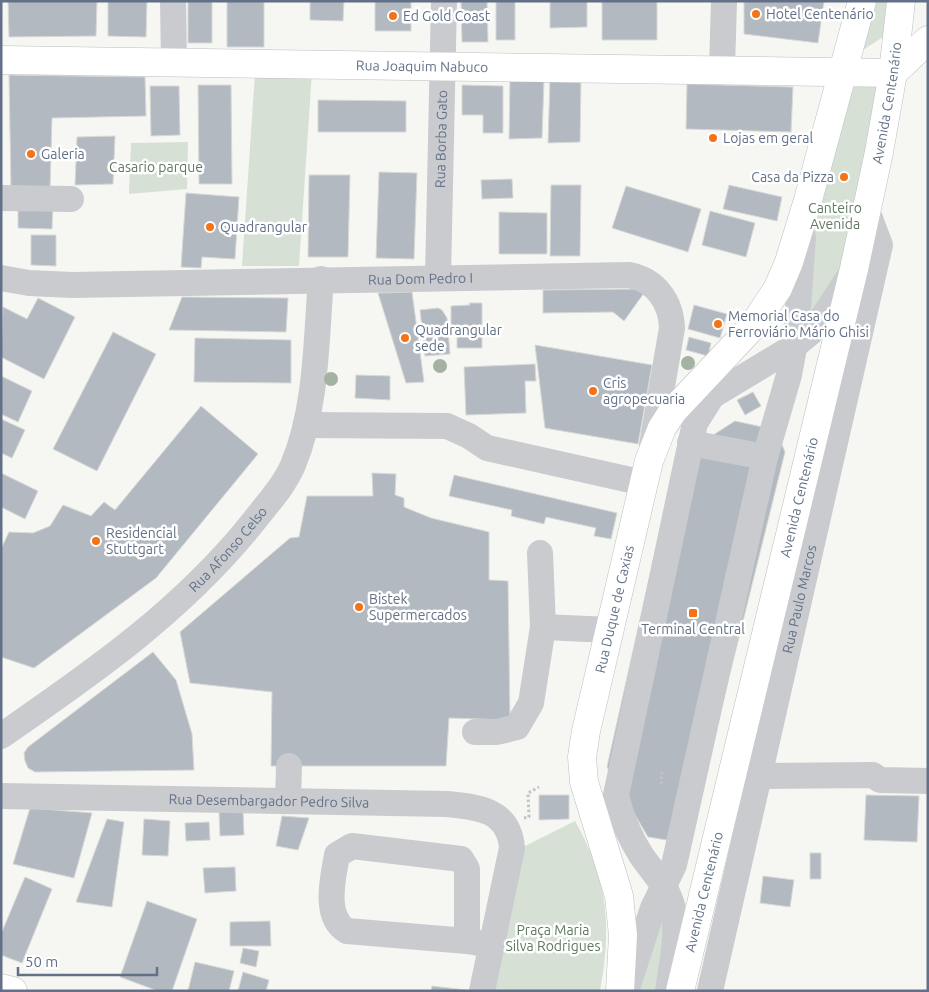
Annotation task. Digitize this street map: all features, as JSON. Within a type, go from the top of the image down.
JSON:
[{"type":"main road","points":[[646,472],[662,428],[673,411],[753,326],[768,306],[789,262],[808,200],[862,1]]},
{"type":"main road","name":"Avenida Centenário","points":[[680,991],[854,269],[879,152],[893,72],[901,1]]},
{"type":"main road","points":[[893,72],[928,40]]},
{"type":"main road","name":"Rua Joaquim Nabuco","points":[[1,60],[893,72]]},
{"type":"main road","name":"Rua Duque de Caxias","points":[[620,991],[623,935],[619,896],[584,782],[582,757],[586,731],[646,472]]},
{"type":"main road","points":[[1,988],[13,991]]},
{"type":"street","points":[[173,1],[174,62]]},
{"type":"street","name":"Rua Borba Gato","points":[[438,277],[444,1]]},
{"type":"street","points":[[722,69],[724,1]]},
{"type":"street","points":[[1,198],[71,200]]},
{"type":"street","points":[[626,991],[652,908],[674,865],[765,458],[788,375],[793,347],[808,200]]},
{"type":"street","name":"Rua Paulo Marcos","points":[[710,991],[761,776],[880,245],[866,208]]},
{"type":"street","points":[[668,991],[675,932],[671,902],[664,884],[641,855],[623,824],[616,795],[695,423],[712,396],[793,347],[810,333],[823,317],[854,269]]},
{"type":"street","name":"Rua Dom Pedro I","points":[[1,278],[29,283],[72,285],[630,274],[640,277],[654,286],[671,312],[672,328],[646,472]]},
{"type":"street","name":"Rua Afonso Celso","points":[[1,736],[84,680],[174,608],[243,535],[280,487],[293,466],[306,425],[315,362],[321,279]]},
{"type":"street","points":[[739,380],[761,383],[766,390],[775,418]]},
{"type":"street","points":[[306,425],[447,426],[469,436],[487,448],[646,472]]},
{"type":"street","points":[[690,444],[765,458]]},
{"type":"street","points":[[475,732],[497,732],[517,727],[531,703],[543,627],[540,553]]},
{"type":"street","points":[[543,627],[610,630]]},
{"type":"street","points":[[288,800],[289,766]]},
{"type":"street","points":[[761,776],[872,775],[880,780],[928,781]]},
{"type":"street","name":"Rua Desembargador Pedro Silva","points":[[1,796],[288,800],[468,806],[488,810],[504,823]]},
{"type":"street","points":[[479,943],[512,848],[511,834],[504,823]]},
{"type":"street","points":[[628,832],[637,840],[651,843],[663,842],[681,832]]},
{"type":"street","points":[[479,943],[346,931],[339,926],[334,917],[332,885],[337,855],[352,846],[461,859],[467,869],[479,943],[482,991]]},
{"type":"path","points":[[660,784],[662,770]]},
{"type":"path","points":[[504,823],[529,818],[528,793],[539,787]]},
{"type":"green space","points":[[871,1],[893,1],[889,33],[860,52]]},
{"type":"green space","points":[[312,72],[299,266],[242,266],[255,73]]},
{"type":"green space","name":"Canteiro Avenida","points":[[848,80],[884,85],[846,272],[803,327],[813,212]]},
{"type":"green space","name":"Casario parque","points":[[188,142],[187,189],[129,194],[131,143]]},
{"type":"green space","name":"Praça Maria Silva Rodrigues","points":[[575,821],[595,863],[604,903],[606,945],[600,991],[490,991],[517,850]]},
{"type":"green space","points":[[654,920],[668,926],[662,991],[634,991]]},
{"type":"building","points":[[8,1],[97,1],[96,36],[9,37]]},
{"type":"building","points":[[108,1],[147,1],[146,37],[108,36]]},
{"type":"building","points":[[188,1],[212,1],[212,43],[188,43]]},
{"type":"building","points":[[227,1],[264,1],[264,47],[227,47]]},
{"type":"building","points":[[310,1],[344,1],[343,21],[310,20]]},
{"type":"building","name":"Ed Gold Coast","points":[[375,1],[411,1],[411,31],[375,31]]},
{"type":"building","points":[[461,1],[487,1],[488,42],[462,42]]},
{"type":"building","points":[[496,1],[515,1],[515,40],[496,40]]},
{"type":"building","points":[[550,1],[587,1],[587,27],[550,28]]},
{"type":"building","points":[[602,1],[657,1],[657,40],[602,40]]},
{"type":"building","points":[[744,1],[824,1],[818,43],[744,34]]},
{"type":"building","name":"Galeria","points":[[9,75],[145,77],[146,116],[52,118],[50,190],[11,191]]},
{"type":"building","points":[[510,78],[544,79],[542,138],[509,139]]},
{"type":"building","points":[[550,78],[581,79],[580,142],[548,143]]},
{"type":"building","points":[[687,84],[793,87],[791,132],[686,129]]},
{"type":"building","points":[[198,85],[231,85],[232,184],[199,184]]},
{"type":"building","points":[[462,85],[503,86],[503,133],[483,133],[483,115],[462,115]]},
{"type":"building","points":[[150,86],[179,86],[180,135],[151,136]]},
{"type":"building","points":[[318,100],[406,101],[406,132],[318,132]]},
{"type":"building","points":[[115,136],[113,184],[75,185],[77,137]]},
{"type":"building","points":[[379,172],[417,173],[414,259],[376,258]]},
{"type":"building","points":[[309,175],[350,175],[348,257],[308,257]]},
{"type":"building","points":[[512,179],[513,198],[482,199],[481,180]]},
{"type":"building","points":[[551,185],[581,185],[580,256],[550,256]]},
{"type":"building","points":[[729,185],[782,197],[777,221],[723,209]]},
{"type":"building","points":[[626,186],[701,209],[688,252],[612,228]]},
{"type":"building","name":"Quadrangular","points":[[186,193],[239,197],[235,259],[202,257],[201,268],[181,267]]},
{"type":"building","points":[[18,204],[53,204],[52,229],[18,228]]},
{"type":"building","points":[[710,211],[755,223],[746,257],[702,245]]},
{"type":"building","points":[[499,212],[547,213],[547,254],[499,254]]},
{"type":"building","points":[[31,235],[56,235],[56,266],[31,265]]},
{"type":"building","points":[[638,289],[644,293],[624,321],[613,312],[543,313],[543,290]]},
{"type":"building","name":"Quadrangular sede","points":[[412,292],[424,382],[406,383],[378,293]]},
{"type":"building","points":[[182,297],[288,298],[286,332],[169,330]]},
{"type":"building","points":[[38,298],[75,317],[44,379],[1,357],[3,307],[27,319]]},
{"type":"building","points":[[469,303],[482,303],[482,348],[457,348],[457,330],[451,331],[451,306],[470,305]]},
{"type":"building","points":[[694,305],[727,314],[720,338],[688,329]]},
{"type":"building","points":[[438,308],[442,310],[447,318],[450,354],[425,356],[420,310]]},
{"type":"building","points":[[113,332],[156,354],[97,471],[53,449]]},
{"type":"building","points":[[689,337],[711,343],[708,356],[686,350]]},
{"type":"building","points":[[195,338],[291,340],[291,383],[194,382]]},
{"type":"building","name":"Cris agropecuaria","points":[[535,345],[652,365],[638,444],[545,428]]},
{"type":"building","points":[[535,364],[536,381],[525,381],[526,413],[466,415],[464,367]]},
{"type":"building","points":[[356,375],[390,376],[390,400],[355,398]]},
{"type":"building","points":[[1,376],[32,391],[18,422],[1,414]]},
{"type":"building","points":[[753,392],[761,406],[745,415],[737,400]]},
{"type":"building","name":"Residencial Stuttgart","points":[[201,406],[258,454],[156,578],[34,668],[1,657],[1,549],[9,532],[33,533],[50,526],[63,505],[91,516],[104,502],[115,510]]},
{"type":"building","points":[[1,419],[25,430],[12,458],[1,453]]},
{"type":"building","name":"Terminal Central","points":[[735,421],[776,430],[785,452],[692,826],[673,841],[648,837],[607,767],[676,459]]},
{"type":"building","points":[[1,473],[38,491],[25,519],[1,507]]},
{"type":"building","name":"Bistek Supermercados","points":[[372,473],[396,474],[395,495],[404,498],[404,507],[431,518],[489,532],[489,580],[508,581],[510,720],[449,718],[446,766],[271,766],[272,692],[190,683],[180,632],[290,538],[299,537],[307,496],[373,496]]},
{"type":"building","points":[[454,475],[617,513],[611,539],[594,536],[596,528],[546,517],[544,524],[511,516],[512,510],[449,496]]},
{"type":"building","points":[[153,652],[176,680],[192,734],[194,770],[35,772],[28,768],[24,753],[28,747]]},
{"type":"building","points":[[539,795],[569,795],[569,819],[539,820]]},
{"type":"building","points":[[866,795],[919,796],[917,842],[864,840]]},
{"type":"building","points":[[30,808],[92,813],[74,878],[13,864]]},
{"type":"building","points":[[243,810],[244,835],[220,836],[219,811]]},
{"type":"building","points":[[282,816],[309,818],[298,850],[276,846]]},
{"type":"building","points":[[107,819],[124,822],[112,907],[76,902]]},
{"type":"building","points":[[144,819],[170,821],[168,856],[142,855]]},
{"type":"building","points":[[209,822],[210,840],[186,841],[185,823]]},
{"type":"building","points":[[810,853],[821,853],[821,879],[810,879]]},
{"type":"building","points":[[235,867],[236,891],[205,893],[203,868]]},
{"type":"building","points":[[763,876],[794,880],[790,907],[760,903]]},
{"type":"building","points":[[25,877],[52,889],[22,963],[1,955],[1,934]]},
{"type":"building","points":[[147,901],[197,919],[172,991],[158,991],[120,977]]},
{"type":"building","points":[[270,921],[271,946],[230,946],[230,922]]},
{"type":"building","points":[[243,948],[259,951],[256,967],[240,963]]},
{"type":"building","points":[[195,962],[234,971],[229,991],[188,991]]},
{"type":"building","points":[[243,972],[269,980],[266,991],[238,991]]},
{"type":"building","points":[[432,986],[466,990],[466,991],[431,991]]},
{"type":"place","name":"Hotel Centenário","points":[[756,14]]},
{"type":"place","name":"Ed Gold Coast","points":[[393,16]]},
{"type":"place","name":"Lojas em geral","points":[[713,138]]},
{"type":"place","name":"Galeria","points":[[31,154]]},
{"type":"place","name":"Casa da Pizza","points":[[844,177]]},
{"type":"place","name":"Quadrangular","points":[[210,227]]},
{"type":"place","name":"Memorial Casa do Ferroviário Mário Ghisi","points":[[718,324]]},
{"type":"place","name":"Quadrangular sede","points":[[405,338]]},
{"type":"place","name":"Cris agropecuaria","points":[[593,391]]},
{"type":"place","name":"Residencial Stuttgart","points":[[96,541]]},
{"type":"place","name":"Bistek Supermercados","points":[[359,607]]},
{"type":"place","name":"Terminal Central","points":[[693,613]]}]
